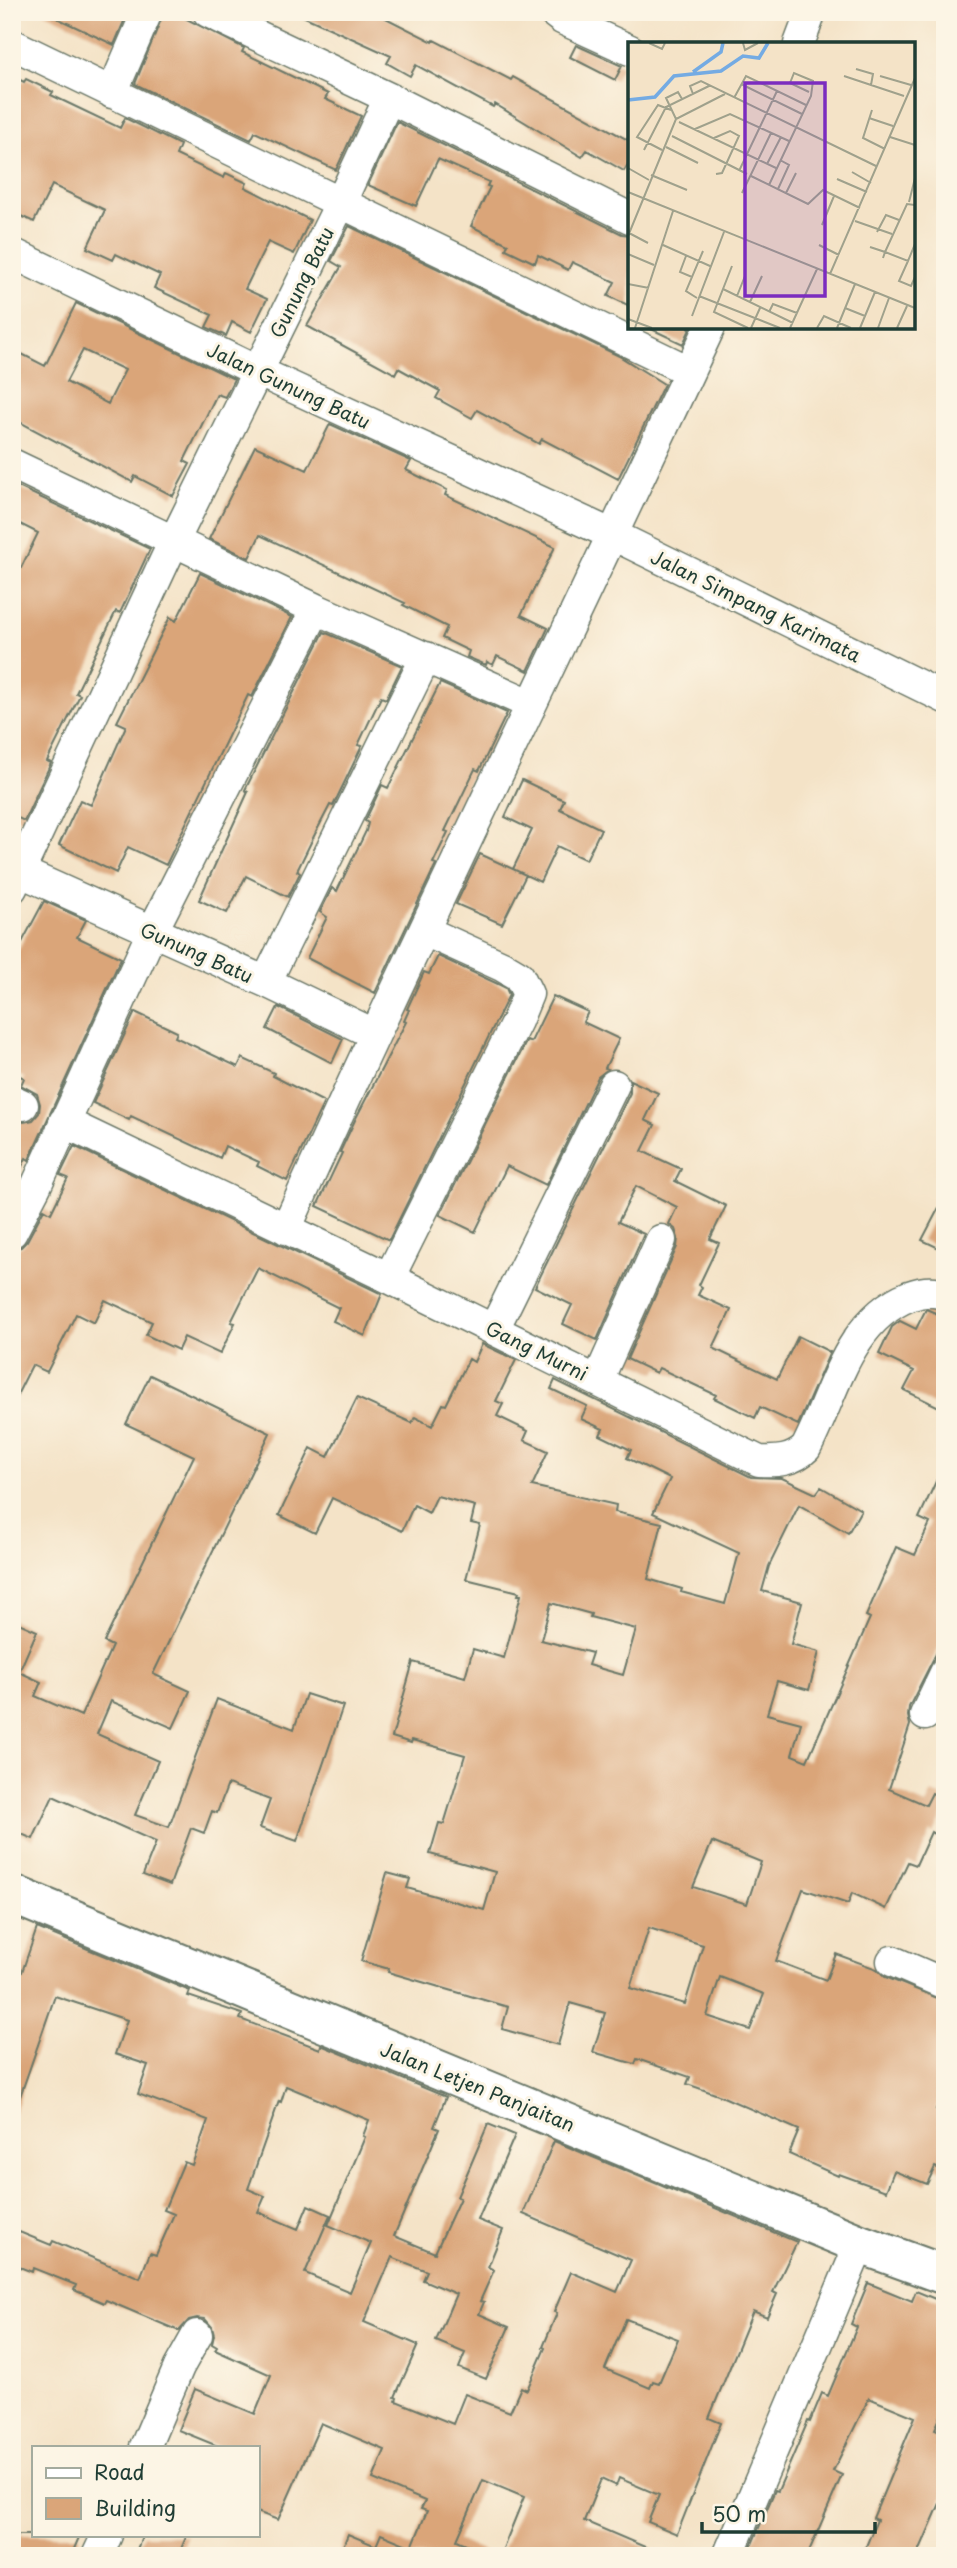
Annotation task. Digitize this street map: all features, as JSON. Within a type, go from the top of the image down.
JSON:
[{"type":"highway","name":"Jalan Letjen Panjaitan","points":[[12,1894],[860,2244],[945,2276]]},
{"type":"street","points":[[112,93],[147,12]]},
{"type":"street","points":[[208,12],[389,98],[628,218]]},
{"type":"street","points":[[552,12],[628,49]]},
{"type":"street","points":[[800,42],[811,12]]},
{"type":"street","points":[[12,44],[689,371]]},
{"type":"street","name":"Gunung Batu","points":[[374,1034],[267,982],[15,876],[389,98]]},
{"type":"street","name":"Jalan Gunung Batu","points":[[12,253],[257,371],[567,515]]},
{"type":"street","points":[[286,1229],[374,1034],[709,329]]},
{"type":"street","points":[[12,464],[316,609],[530,704]]},
{"type":"street","name":"Jalan Simpang Karimata","points":[[567,515],[613,534],[945,698]]},
{"type":"street","points":[[12,1233],[152,932],[316,609]]},
{"type":"street","points":[[267,982],[426,657]]},
{"type":"street","points":[[389,1278],[528,994],[519,976],[511,971],[425,930]]},
{"type":"street","points":[[494,1329],[614,1085]]},
{"type":"street","name":"Gang Murni","points":[[64,1122],[494,1329],[759,1461],[781,1461],[798,1456],[806,1448],[853,1346],[875,1317],[901,1299],[915,1294],[927,1291],[945,1295]]},
{"type":"street","points":[[598,1380],[661,1240]]},
{"type":"street","points":[[925,1715],[945,1673]]},
{"type":"street","points":[[892,1961],[945,1984]]},
{"type":"street","points":[[728,2556],[860,2244]]},
{"type":"street","points":[[145,2446],[197,2334]]},
{"type":"street","points":[[97,2556],[107,2536]]},
{"type":"building","points":[[44,12],[128,12],[114,45]]},
{"type":"building","points":[[164,12],[173,12],[244,48],[242,52],[328,94],[325,99],[361,116],[336,170],[255,132],[251,140],[135,84]]},
{"type":"building","points":[[294,12],[374,12],[511,80],[513,77],[628,140],[628,164],[624,171],[587,150],[582,157],[495,104],[493,107],[416,65],[410,76],[387,63],[391,56]]},
{"type":"building","points":[[576,45],[622,66],[615,80],[570,57]]},
{"type":"building","points":[[12,76],[24,82],[26,79],[53,92],[51,95],[120,128],[125,118],[180,145],[176,155],[224,178],[226,173],[247,183],[245,187],[310,220],[294,254],[268,242],[245,289],[267,299],[251,332],[232,322],[226,336],[206,327],[212,315],[154,288],[160,275],[116,254],[113,260],[87,248],[105,210],[52,185],[34,222],[12,212]]},
{"type":"building","points":[[397,122],[628,235],[628,305],[608,296],[615,282],[572,262],[568,270],[538,255],[535,263],[506,249],[508,244],[471,226],[490,187],[487,186],[489,182],[438,159],[416,206],[368,185]]},
{"type":"building","points":[[349,226],[619,356],[664,384],[618,479],[542,439],[539,444],[477,410],[472,418],[436,398],[440,391],[398,368],[395,374],[307,326],[341,267],[331,261]]},
{"type":"building","points":[[76,303],[234,379],[225,397],[217,394],[184,461],[190,464],[173,496],[135,476],[132,482],[12,418],[12,349],[45,366]],"holes":[[[83,350],[125,370],[108,404],[66,382]]]},
{"type":"building","points":[[651,329],[690,329],[683,344]]},
{"type":"building","points":[[330,424],[411,461],[406,470],[447,490],[445,495],[555,547],[521,615],[548,628],[528,671],[497,656],[493,665],[467,657],[469,651],[442,638],[447,627],[403,605],[405,603],[260,535],[249,558],[209,539],[255,446],[307,470]]},
{"type":"building","points":[[12,484],[150,549],[120,613],[116,611],[76,693],[80,695],[47,761],[51,763],[24,821],[12,815],[12,564],[21,568],[38,533],[12,520]]},
{"type":"building","points":[[200,573],[292,617],[252,697],[248,695],[166,865],[128,847],[116,873],[59,845],[80,800],[91,805],[126,726],[117,722],[170,617],[176,621]]},
{"type":"building","points":[[324,632],[402,666],[386,699],[381,697],[358,745],[362,746],[333,806],[330,805],[315,834],[288,897],[246,876],[227,913],[199,900],[248,792],[245,790]]},
{"type":"building","points":[[440,683],[507,713],[479,771],[475,769],[445,831],[448,832],[433,863],[436,864],[375,993],[307,958],[327,917],[320,912],[332,888],[337,891],[366,831],[368,823],[365,821],[382,785],[388,788]]},
{"type":"building","points":[[522,780],[564,800],[560,809],[601,829],[586,860],[557,846],[540,882],[513,869],[532,830],[505,817]]},
{"type":"building","points":[[480,854],[526,875],[502,924],[456,904]]},
{"type":"building","points":[[44,901],[86,920],[77,937],[121,958],[29,1160],[26,1158],[12,1186],[12,1119],[24,1122],[33,1120],[39,1113],[40,1104],[37,1094],[21,1085],[24,1078],[12,1072],[12,961]]},
{"type":"building","points":[[438,956],[506,988],[509,995],[389,1240],[317,1206],[356,1118],[406,1022],[407,1009],[424,972],[429,974]]},
{"type":"building","points":[[553,996],[588,1012],[583,1022],[619,1039],[605,1068],[608,1069],[598,1077],[546,1185],[507,1166],[475,1232],[440,1215],[527,1040],[531,1042]]},
{"type":"building","points":[[278,1007],[343,1039],[332,1063],[267,1029]]},
{"type":"building","points":[[135,1012],[177,1032],[175,1037],[238,1067],[242,1058],[324,1102],[287,1181],[257,1166],[259,1162],[225,1146],[220,1158],[131,1116],[129,1120],[93,1103]]},
{"type":"building","points":[[630,1080],[658,1093],[645,1120],[655,1125],[642,1151],[681,1169],[675,1181],[726,1206],[710,1239],[719,1243],[699,1285],[702,1287],[698,1295],[731,1310],[713,1348],[777,1379],[798,1336],[830,1352],[798,1425],[760,1407],[755,1418],[714,1398],[716,1395],[659,1368],[656,1373],[627,1359],[677,1247],[675,1229],[669,1224],[677,1207],[636,1186],[618,1222],[644,1234],[597,1340],[563,1324],[572,1305],[535,1287],[630,1093]]},
{"type":"building","points":[[74,1146],[382,1294],[365,1336],[333,1321],[339,1308],[258,1268],[231,1322],[235,1323],[220,1354],[184,1337],[178,1350],[146,1335],[152,1322],[105,1300],[94,1323],[76,1314],[47,1372],[32,1365],[12,1405],[12,1249],[21,1247],[27,1241],[44,1209],[51,1213],[68,1178],[60,1175]]},
{"type":"building","points":[[945,1196],[945,1251],[922,1240]]},
{"type":"building","points":[[926,1309],[945,1317],[945,1410],[904,1390],[914,1371],[879,1354],[892,1327],[900,1321],[916,1329]]},
{"type":"building","points":[[482,1344],[516,1360],[496,1401],[503,1404],[497,1416],[528,1431],[524,1440],[548,1451],[532,1486],[616,1505],[615,1512],[662,1523],[648,1579],[682,1589],[681,1592],[725,1604],[739,1553],[653,1513],[670,1479],[627,1458],[631,1450],[600,1435],[603,1429],[581,1419],[587,1406],[551,1389],[555,1380],[751,1477],[782,1478],[816,1494],[821,1487],[861,1510],[848,1533],[799,1505],[769,1566],[762,1591],[802,1602],[791,1644],[819,1652],[809,1690],[777,1681],[767,1714],[801,1723],[792,1755],[807,1761],[870,1618],[866,1616],[896,1547],[915,1555],[930,1523],[919,1518],[945,1462],[945,1636],[909,1707],[910,1725],[889,1789],[926,1805],[932,1793],[945,1799],[945,1811],[934,1834],[931,1832],[916,1865],[908,1862],[886,1909],[852,1893],[848,1904],[803,1889],[776,1961],[826,1980],[836,1954],[877,1969],[885,1977],[945,2001],[945,2090],[936,2109],[945,2113],[945,2171],[935,2167],[927,2184],[894,2171],[886,2191],[839,2174],[838,2176],[789,2154],[799,2130],[687,2084],[690,2077],[637,2059],[635,2064],[593,2052],[605,2013],[570,2003],[558,2045],[502,2029],[508,2007],[388,1972],[389,1969],[361,1961],[387,1873],[410,1879],[407,1888],[484,1910],[495,1872],[430,1854],[439,1823],[444,1824],[465,1755],[392,1737],[413,1662],[465,1677],[473,1649],[504,1658],[521,1595],[518,1595],[519,1592],[466,1579],[480,1525],[471,1523],[475,1506],[437,1496],[429,1513],[414,1505],[402,1531],[332,1498],[315,1533],[279,1515],[311,1448],[328,1457],[357,1398],[412,1423],[415,1417],[432,1426],[443,1404],[446,1405],[469,1359],[474,1362]],"holes":[[[551,1603],[636,1629],[623,1675],[588,1665],[592,1653],[541,1640]],[[712,1842],[761,1862],[747,1904],[693,1887]],[[649,1928],[703,1945],[685,2004],[630,1988]],[[720,1977],[764,1994],[750,2030],[707,2016]]]},
{"type":"building","points":[[150,1375],[270,1433],[153,1674],[190,1691],[173,1728],[111,1701],[97,1734],[158,1761],[135,1815],[169,1827],[217,1699],[294,1729],[306,1694],[343,1706],[297,1841],[260,1828],[270,1800],[228,1784],[217,1813],[212,1811],[204,1833],[191,1828],[170,1885],[143,1875],[156,1842],[53,1796],[33,1839],[12,1830],[12,1620],[37,1631],[19,1672],[41,1682],[35,1696],[81,1716],[112,1646],[104,1642],[194,1456],[126,1424]]},
{"type":"building","points":[[37,1928],[190,1991],[188,1996],[242,2014],[240,2019],[320,2049],[321,2045],[446,2097],[434,2127],[439,2129],[394,2236],[435,2253],[460,2198],[457,2197],[488,2124],[515,2135],[478,2220],[503,2230],[488,2267],[494,2270],[480,2301],[484,2302],[479,2314],[509,2327],[486,2379],[459,2368],[465,2353],[436,2341],[456,2294],[423,2280],[427,2271],[392,2257],[364,2322],[418,2345],[395,2397],[396,2401],[453,2424],[465,2394],[510,2412],[521,2387],[527,2390],[545,2348],[543,2347],[557,2313],[554,2312],[571,2272],[617,2292],[631,2260],[523,2214],[554,2141],[797,2242],[773,2292],[777,2294],[767,2317],[753,2311],[709,2418],[721,2423],[677,2534],[648,2522],[659,2495],[619,2478],[616,2486],[601,2479],[584,2521],[666,2556],[500,2556],[524,2497],[483,2480],[457,2540],[493,2556],[339,2556],[348,2534],[376,2546],[381,2534],[412,2547],[427,2511],[421,2509],[425,2501],[373,2479],[385,2450],[321,2423],[278,2520],[259,2513],[259,2446],[218,2446],[178,2430],[195,2389],[255,2414],[271,2375],[215,2350],[217,2347],[212,2344],[212,2327],[205,2319],[189,2320],[179,2331],[106,2300],[104,2303],[74,2290],[76,2285],[33,2268],[32,2272],[12,2264],[12,2229],[51,2245],[53,2241],[140,2278],[150,2253],[156,2255],[174,2214],[164,2210],[184,2162],[192,2165],[208,2120],[138,2094],[148,2065],[115,2054],[127,2020],[55,1996],[15,2111],[12,2111],[12,1969],[22,1972]],"holes":[[[286,2086],[369,2120],[363,2136],[365,2137],[328,2225],[371,2243],[350,2292],[305,2273],[330,2215],[308,2205],[298,2229],[258,2212],[265,2196],[248,2189]],[[626,2319],[678,2339],[659,2383],[653,2381],[650,2388],[605,2369]]]},
{"type":"building","points":[[868,2283],[912,2301],[916,2291],[945,2303],[945,2407],[935,2429],[945,2433],[945,2492],[917,2556],[862,2556],[877,2520],[873,2518],[915,2417],[869,2398],[833,2471],[842,2475],[807,2556],[747,2556],[775,2490],[778,2491],[822,2393],[828,2396],[857,2327],[851,2324]]},
{"type":"building","points":[[12,2535],[80,2536],[71,2556],[12,2556]]},
{"type":"building","points":[[143,2536],[187,2536],[178,2556],[134,2556]]}]
